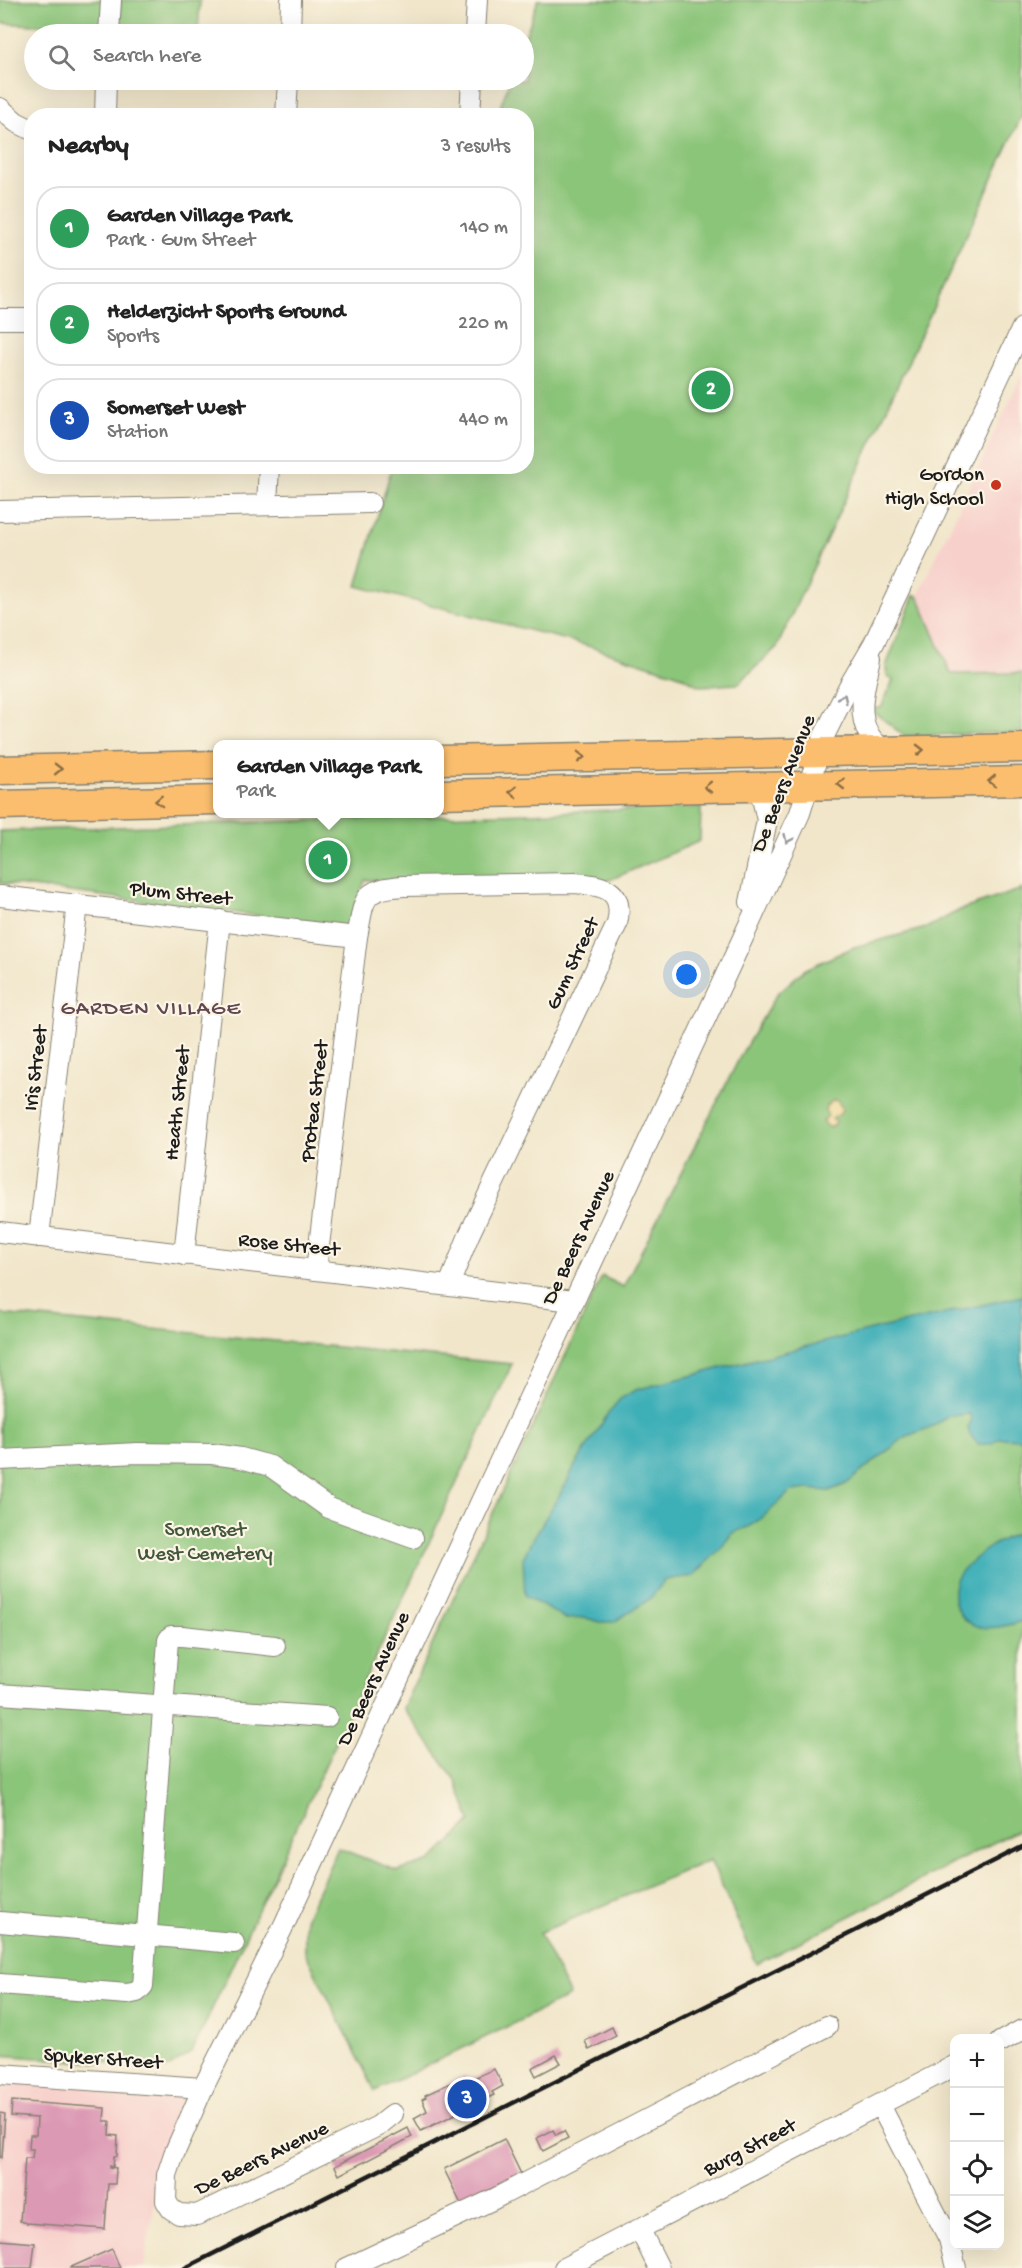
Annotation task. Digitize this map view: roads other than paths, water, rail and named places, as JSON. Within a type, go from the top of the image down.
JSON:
[{"type":"highway","points":[[444,760],[1022,748]]},
{"type":"highway","points":[[0,770],[213,765]]},
{"type":"highway","points":[[444,794],[1022,781]]},
{"type":"highway","points":[[0,805],[213,800]]},
{"type":"street","points":[[110,24],[111,0]]},
{"type":"street","points":[[290,24],[291,0]]},
{"type":"street","points":[[476,24],[477,0]]},
{"type":"street","points":[[105,108],[106,90]]},
{"type":"street","points":[[286,108],[287,90]]},
{"type":"street","points":[[470,108],[471,90]]},
{"type":"street","points":[[0,108],[24,126]]},
{"type":"street","points":[[0,320],[24,319]]},
{"type":"street","name":"De Beers Avenue","points":[[393,2114],[378,2126],[197,2215],[179,2214],[171,2209],[166,2201],[167,2175],[203,2088],[284,1925],[741,942],[800,813],[824,736],[873,643],[1021,330]]},
{"type":"street","points":[[267,505],[269,474]]},
{"type":"street","points":[[0,511],[370,503]]},
{"type":"street","name":"De Beers Avenue","points":[[873,643],[863,719],[869,735],[883,750]]},
{"type":"street","name":"De Beers Avenue","points":[[741,942],[766,830],[765,805],[753,786]]},
{"type":"street","name":"Gum Street","points":[[357,937],[365,900],[374,891],[383,887],[574,883],[599,885],[613,895],[617,903],[619,913],[614,932],[463,1248],[449,1285]]},
{"type":"street","name":"Plum Street","points":[[0,896],[357,937]]},
{"type":"street","name":"Iris Street","points":[[39,1237],[77,904]]},
{"type":"street","name":"Heath Street","points":[[184,1255],[220,920]]},
{"type":"street","name":"Protea Street","points":[[316,1270],[357,937]]},
{"type":"street","name":"Rose Street","points":[[0,1232],[573,1301]]},
{"type":"street","points":[[0,1460],[137,1453],[212,1454],[241,1458],[270,1466],[329,1508],[413,1538]]},
{"type":"street","points":[[0,1984],[127,1994],[137,1992],[143,1986],[167,1642],[171,1636],[274,1646]]},
{"type":"street","points":[[0,1694],[327,1717]]},
{"type":"street","points":[[0,1923],[234,1943]]},
{"type":"street","points":[[347,2268],[494,2199],[827,2025]]},
{"type":"street","points":[[1004,2039],[1022,2030]]},
{"type":"street","name":"Burg Street","points":[[564,2268],[950,2068]]},
{"type":"street","name":"Spyker Street","points":[[0,2074],[203,2088]]},
{"type":"street","points":[[880,2105],[949,2239],[956,2268]]},
{"type":"street","points":[[640,2230],[659,2268]]},
{"type":"water","points":[[1022,1296],[1022,1439],[999,1438],[991,1444],[978,1444],[970,1435],[968,1428],[971,1421],[970,1414],[949,1416],[931,1427],[905,1437],[846,1484],[829,1491],[809,1489],[791,1491],[762,1518],[732,1533],[722,1547],[693,1576],[665,1580],[650,1599],[614,1622],[600,1622],[586,1618],[564,1619],[525,1596],[523,1558],[574,1467],[620,1399],[635,1390],[875,1329]]},
{"type":"water","points":[[1022,1532],[1022,1621],[994,1628],[969,1623],[962,1617],[956,1605],[954,1587],[956,1580],[967,1565],[984,1551]]},
{"type":"railway","points":[[185,2268],[1022,1847]]},
{"type":"place","name":"Helderzicht Sports Ground","points":[[711,390]]},
{"type":"place","name":"Gordon High School","points":[[996,485]]},
{"type":"place","name":"Garden Village Park","points":[[328,860]]},
{"type":"place","name":"Somerset West","points":[[467,2099]]},
{"type":"district","name":"GARDEN VILLAGE","points":[[151,1006]]},
{"type":"park label","name":"Somerset West Cemetery","points":[[205,1540]]}]
